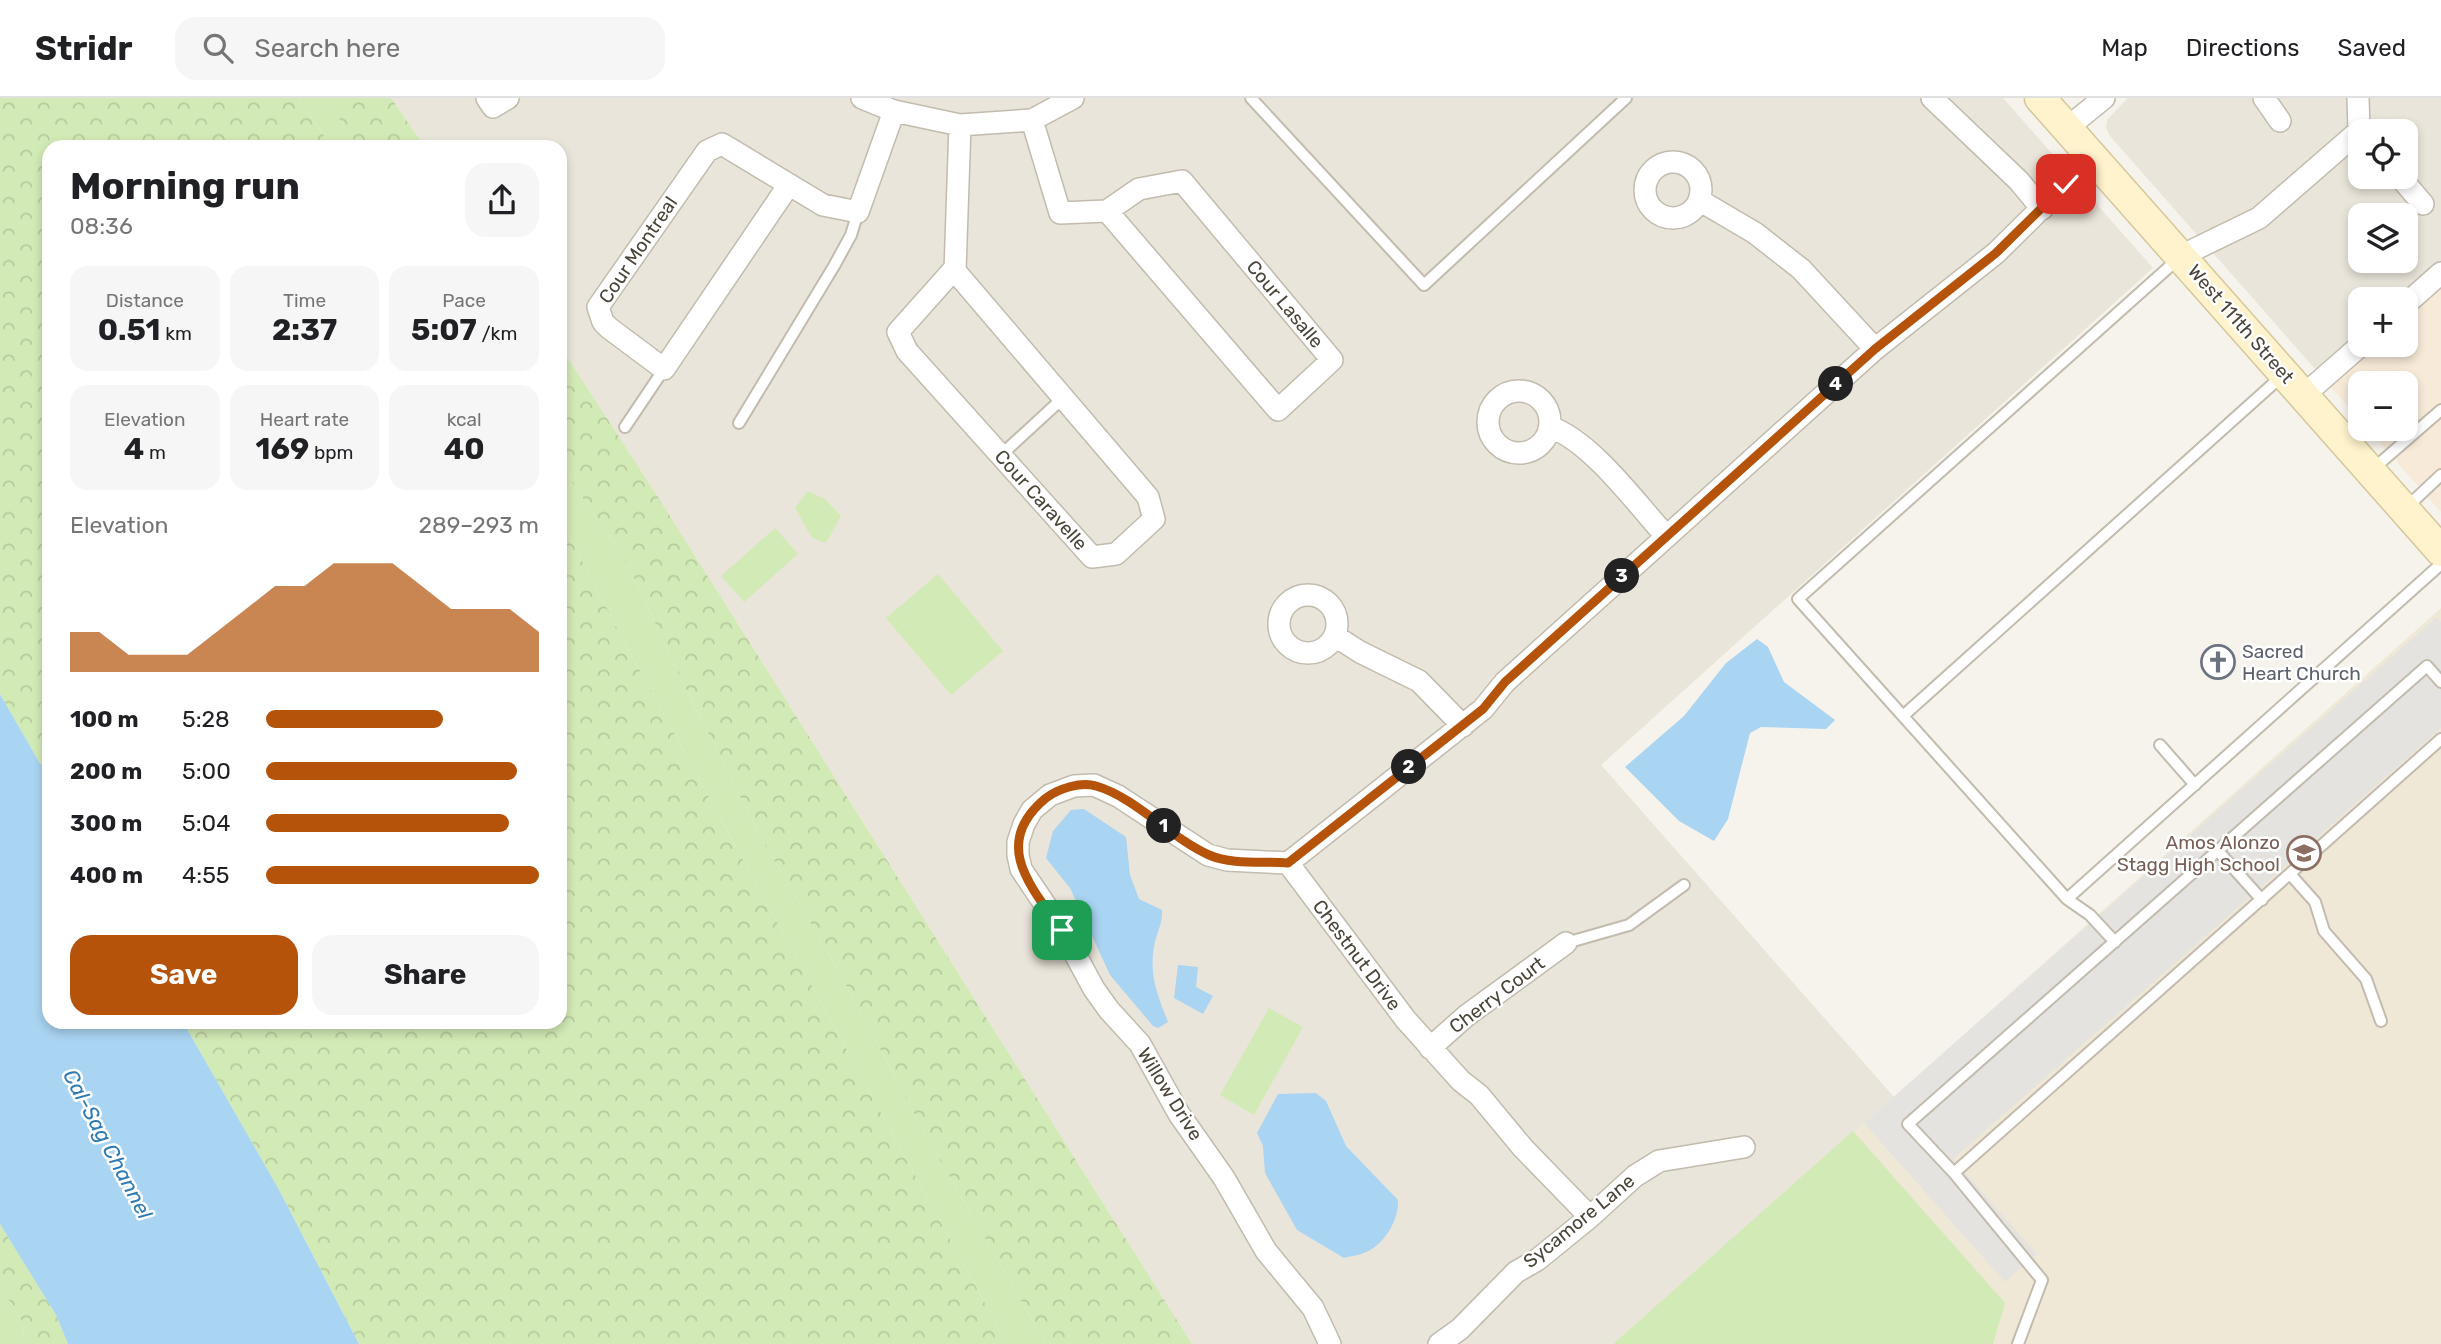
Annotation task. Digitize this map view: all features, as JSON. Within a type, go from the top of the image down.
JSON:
[{"type":"main road","name":"West 111th Street","points":[[2040,98],[2441,551]]},
{"type":"street","points":[[487,98],[493,107],[508,98]]},
{"type":"street","points":[[862,98],[894,111],[960,125],[1032,120],[1073,98]]},
{"type":"street","points":[[1932,98],[2018,181],[2042,209]]},
{"type":"street","points":[[2067,128],[2104,98]]},
{"type":"street","points":[[2264,98],[2280,121]]},
{"type":"street","points":[[2358,98],[2359,119]]},
{"type":"street","points":[[858,212],[894,111]]},
{"type":"street","points":[[1032,120],[1060,213],[1107,211]]},
{"type":"street","points":[[955,268],[960,125]]},
{"type":"street","points":[[2181,256],[2259,218],[2348,141]]},
{"type":"street","name":"Cour Montreal","points":[[664,369],[609,328],[603,322],[598,307],[707,150],[722,145],[823,205],[858,212]]},
{"type":"street","points":[[1288,863],[1483,709],[1505,682],[1875,349],[1996,253],[2093,157]]},
{"type":"street","name":"Cour Lasalle","points":[[1182,181],[1332,360],[1278,411],[1107,211],[1139,189],[1182,181]]},
{"type":"street","points":[[664,369],[788,186]]},
{"type":"street","points":[[2410,189],[2423,204]]},
{"type":"street","points":[[1699,200],[1755,233],[1801,269],[1875,349]]},
{"type":"street","name":"Cour Caravelle","points":[[955,268],[1148,497],[1154,519],[1116,554],[1091,557],[907,351],[898,332],[955,268]]},
{"type":"street","points":[[2418,293],[2441,273]]},
{"type":"street","points":[[2295,384],[2348,353]]},
{"type":"street","points":[[1550,427],[1561,431],[1595,457],[1666,536]]},
{"type":"street","points":[[1335,636],[1360,652],[1419,681],[1462,726]]},
{"type":"street","name":"Willow Drive","points":[[1288,863],[1227,860],[1208,855],[1118,796],[1094,785],[1073,786],[1050,795],[1032,810],[1018,842],[1021,869],[1062,930],[1094,989],[1140,1044],[1179,1114],[1224,1178],[1266,1251],[1313,1308],[1329,1344]]},
{"type":"street","name":"Chestnut Drive","points":[[1288,863],[1367,970],[1430,1048],[1461,1081],[1479,1095],[1524,1148],[1590,1217]]},
{"type":"street","name":"Cherry Court","points":[[1430,1048],[1466,1016],[1566,943]]},
{"type":"street","name":"Sycamore Lane","points":[[1439,1344],[1460,1329],[1516,1272],[1537,1260],[1590,1217],[1635,1175],[1658,1161],[1744,1147]]},
{"type":"lane","points":[[1251,98],[1424,285],[1626,98]]},
{"type":"lane","points":[[739,423],[834,267],[851,235],[858,212]]},
{"type":"lane","points":[[2115,942],[2090,915],[2067,899],[1798,599],[2181,256]]},
{"type":"lane","points":[[625,427],[664,369]]},
{"type":"lane","points":[[1903,716],[2030,602],[2295,384]]},
{"type":"lane","points":[[1000,455],[1063,398]]},
{"type":"lane","points":[[2371,471],[2441,410]]},
{"type":"lane","points":[[2404,509],[2441,475]]},
{"type":"lane","points":[[2067,899],[2441,564]]},
{"type":"lane","points":[[2018,1344],[2042,1280],[1954,1174],[1908,1125],[2427,666],[2441,682]]},
{"type":"lane","points":[[1954,1174],[2441,739]]},
{"type":"lane","points":[[2160,745],[2195,785]]},
{"type":"lane","points":[[2218,851],[2262,900]]},
{"type":"lane","points":[[2290,874],[2315,902],[2324,931],[2366,979],[2381,1021]]},
{"type":"lane","points":[[1566,943],[1629,925],[1684,886]]},
{"type":"shaded area","points":[[391,98],[2003,98],[2153,268],[1601,765],[1894,1097],[1613,1344],[1192,1344],[567,357],[567,140],[420,140]]},
{"type":"shaded area","points":[[2128,98],[2441,98],[2441,273],[2418,290],[2418,287],[2348,287],[2348,356],[2323,378],[2110,136],[2106,128],[2107,120]]},
{"type":"shaded area","points":[[2441,273],[2441,512],[2379,441],[2418,441],[2418,371],[2348,371],[2348,406],[2323,378],[2348,356],[2418,357],[2418,293]]},
{"type":"shaded area","name":"Amos Alonzo Stagg High School","points":[[2441,608],[2441,1344],[1614,1344],[1894,1097]]},
{"type":"shaded area","points":[[2437,617],[2441,622],[2441,728],[1953,1159],[2037,1254],[2005,1282],[1864,1123]]},
{"type":"green space","points":[[0,98],[298,98],[327,140],[42,140],[42,767],[0,694]]},
{"type":"green space","points":[[298,98],[324,98],[354,140],[327,140]]},
{"type":"green space","points":[[324,98],[391,98],[420,140],[354,140]]},
{"type":"green space","points":[[567,357],[1192,1344],[1046,1344],[928,1139],[838,970],[759,834],[684,685],[628,565],[567,474]]},
{"type":"green space","points":[[567,474],[628,565],[684,685],[759,834],[838,970],[928,1139],[1046,1344],[1007,1344],[619,632],[567,532]]},
{"type":"green space","points":[[808,491],[825,499],[841,516],[826,543],[812,538],[795,508]]},
{"type":"green space","points":[[775,528],[798,554],[744,602],[721,576]]},
{"type":"green space","points":[[567,532],[619,632],[1007,1344],[359,1344],[278,1188],[187,1029],[567,1029]]},
{"type":"green space","points":[[938,574],[1003,651],[951,695],[886,618]]},
{"type":"green space","points":[[1269,1008],[1303,1027],[1254,1115],[1220,1095]]},
{"type":"green space","points":[[1853,1131],[2005,1303],[1993,1344],[1613,1344]]},
{"type":"green space","points":[[0,1224],[56,1315],[68,1344],[18,1344],[23,1339],[22,1321],[0,1286]]},
{"type":"green space","points":[[0,1286],[22,1321],[23,1340],[18,1344],[0,1344]]},
{"type":"water","points":[[1757,639],[1768,647],[1784,682],[1835,720],[1826,729],[1761,727],[1750,733],[1728,819],[1714,841],[1679,821],[1625,767],[1684,716],[1726,663]]},
{"type":"water","name":"Cal-Sag Channel","points":[[0,694],[42,767],[42,1029],[187,1029],[278,1188],[359,1344],[68,1344],[56,1315],[0,1224]]},
{"type":"water","points":[[1084,809],[1126,837],[1130,875],[1139,899],[1162,910],[1154,947],[1153,967],[1158,994],[1168,1022],[1158,1028],[1153,1026],[1110,975],[1070,888],[1046,858],[1053,831],[1071,810]]},
{"type":"water","points":[[1178,965],[1198,967],[1196,987],[1213,996],[1203,1014],[1174,998]]},
{"type":"water","points":[[1316,1093],[1326,1101],[1346,1146],[1398,1200],[1396,1215],[1385,1237],[1364,1253],[1344,1258],[1297,1230],[1265,1173],[1263,1146],[1257,1133],[1278,1094]]},
{"type":"place","name":"Sacred Heart Church","points":[[2218,662]]},
{"type":"place","name":"Amos Alonzo Stagg High School","points":[[2304,853]]},
{"type":"route","points":[[1062,930],[1021,869],[1018,855],[1018,842],[1024,824],[1032,810],[1050,795],[1073,786],[1094,785],[1118,796],[1208,855],[1227,860],[1288,863],[1483,709],[1505,682],[1666,536],[1875,349],[1996,253],[2066,184]]}]
